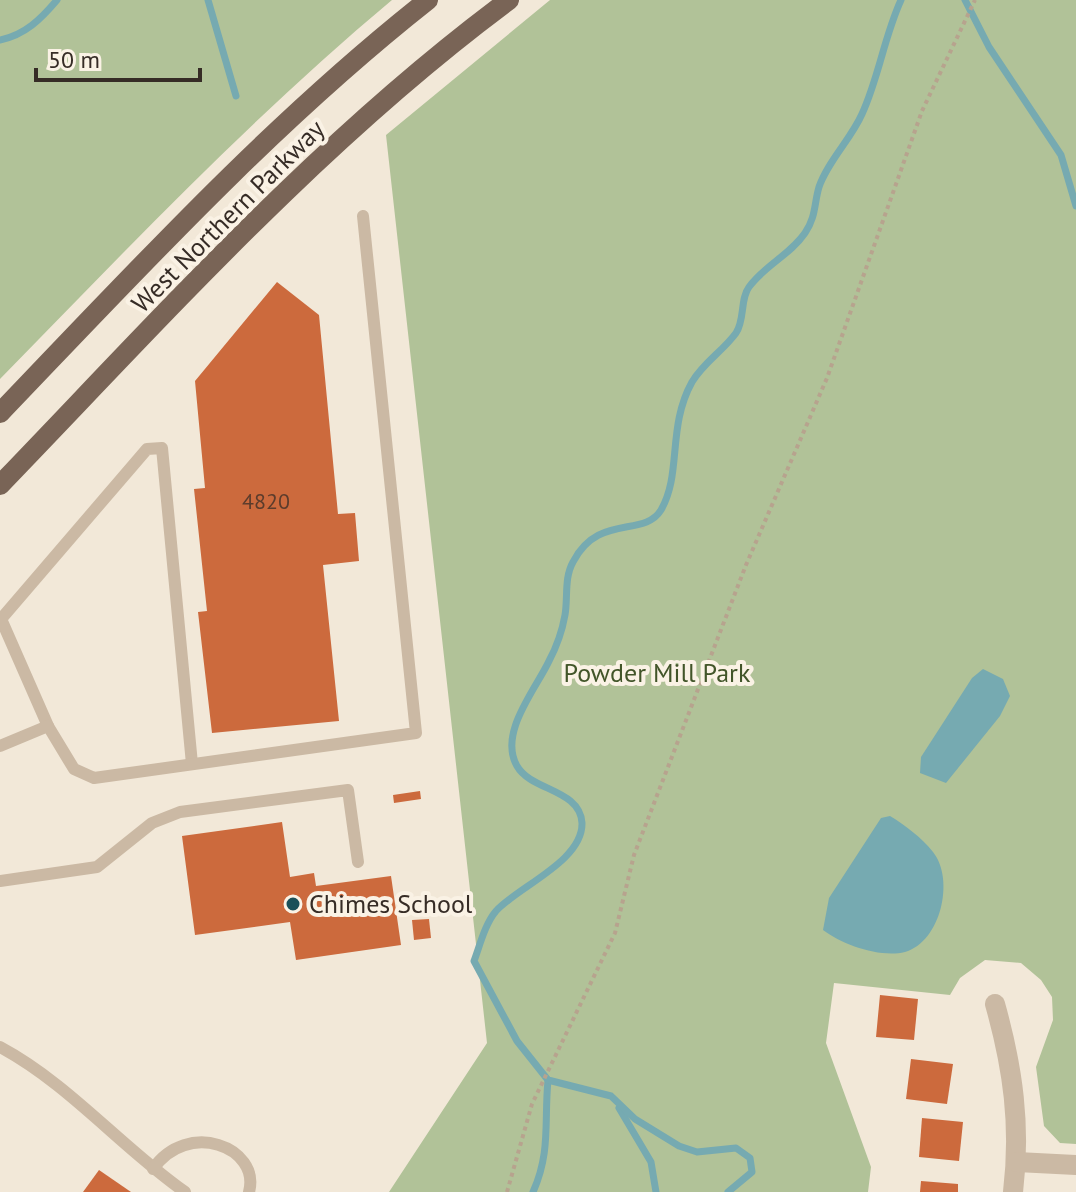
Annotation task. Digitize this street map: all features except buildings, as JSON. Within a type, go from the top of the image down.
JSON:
[{"type":"main road","name":"West Northern Parkway","points":[[0,413],[236,171],[376,41],[428,0]]},
{"type":"main road","name":"West Northern Parkway","points":[[0,485],[307,171],[389,95],[509,0]]},
{"type":"street","points":[[995,1004],[1014,1084],[1017,1162],[1013,1192]]},
{"type":"street","points":[[1017,1162],[1076,1165]]},
{"type":"lane","points":[[192,764],[162,448],[147,449],[1,619],[48,726],[74,769],[94,778],[416,733],[363,216]]},
{"type":"lane","points":[[0,746],[48,726]]},
{"type":"lane","points":[[0,881],[97,867],[152,823],[180,812],[348,790],[358,862]]},
{"type":"lane","points":[[0,1047],[39,1070],[153,1169],[185,1192]]},
{"type":"lane","points":[[153,1169],[173,1147],[189,1141],[207,1141],[222,1146],[240,1160],[249,1171],[249,1192]]},
{"type":"path","points":[[507,1192],[532,1104],[615,933],[634,855],[746,565],[827,378],[922,111],[975,0]]},
{"type":"green space","points":[[0,0],[392,0],[240,137],[0,379]]},
{"type":"green space","name":"Powder Mill Park","points":[[550,0],[1076,0],[1076,1144],[1060,1143],[1044,1126],[1036,1067],[1053,1020],[1052,997],[1041,980],[1021,963],[985,960],[960,978],[950,995],[834,983],[826,1043],[871,1167],[868,1192],[389,1192],[487,1043],[386,135]]},
{"type":"water","points":[[983,669],[1003,679],[1010,696],[1000,716],[946,783],[920,773],[921,757],[972,678]]},
{"type":"water","points":[[890,816],[913,832],[933,852],[940,864],[943,893],[941,908],[928,936],[905,952],[884,953],[862,949],[823,930],[829,898],[881,818]]},
{"type":"waterway","points":[[0,40],[32,25],[57,0]]},
{"type":"waterway","points":[[208,0],[236,96]]},
{"type":"waterway","points":[[728,1192],[752,1172],[750,1158],[736,1148],[697,1152],[679,1146],[635,1119],[611,1096],[548,1080],[517,1041],[474,961],[496,911],[561,861],[580,837],[582,823],[573,803],[524,774],[512,753],[515,726],[561,633],[570,568],[583,547],[595,537],[607,531],[644,523],[661,510],[671,481],[684,399],[702,368],[736,333],[749,287],[792,248],[809,227],[823,177],[868,100],[901,0]]},
{"type":"waterway","points":[[965,0],[989,47],[1061,155],[1076,206]]},
{"type":"waterway","points":[[533,1192],[545,1150],[548,1080]]},
{"type":"waterway","points":[[619,1108],[651,1162],[656,1192]]},
{"type":"place","name":"Chimes School","points":[[293,904]]}]
